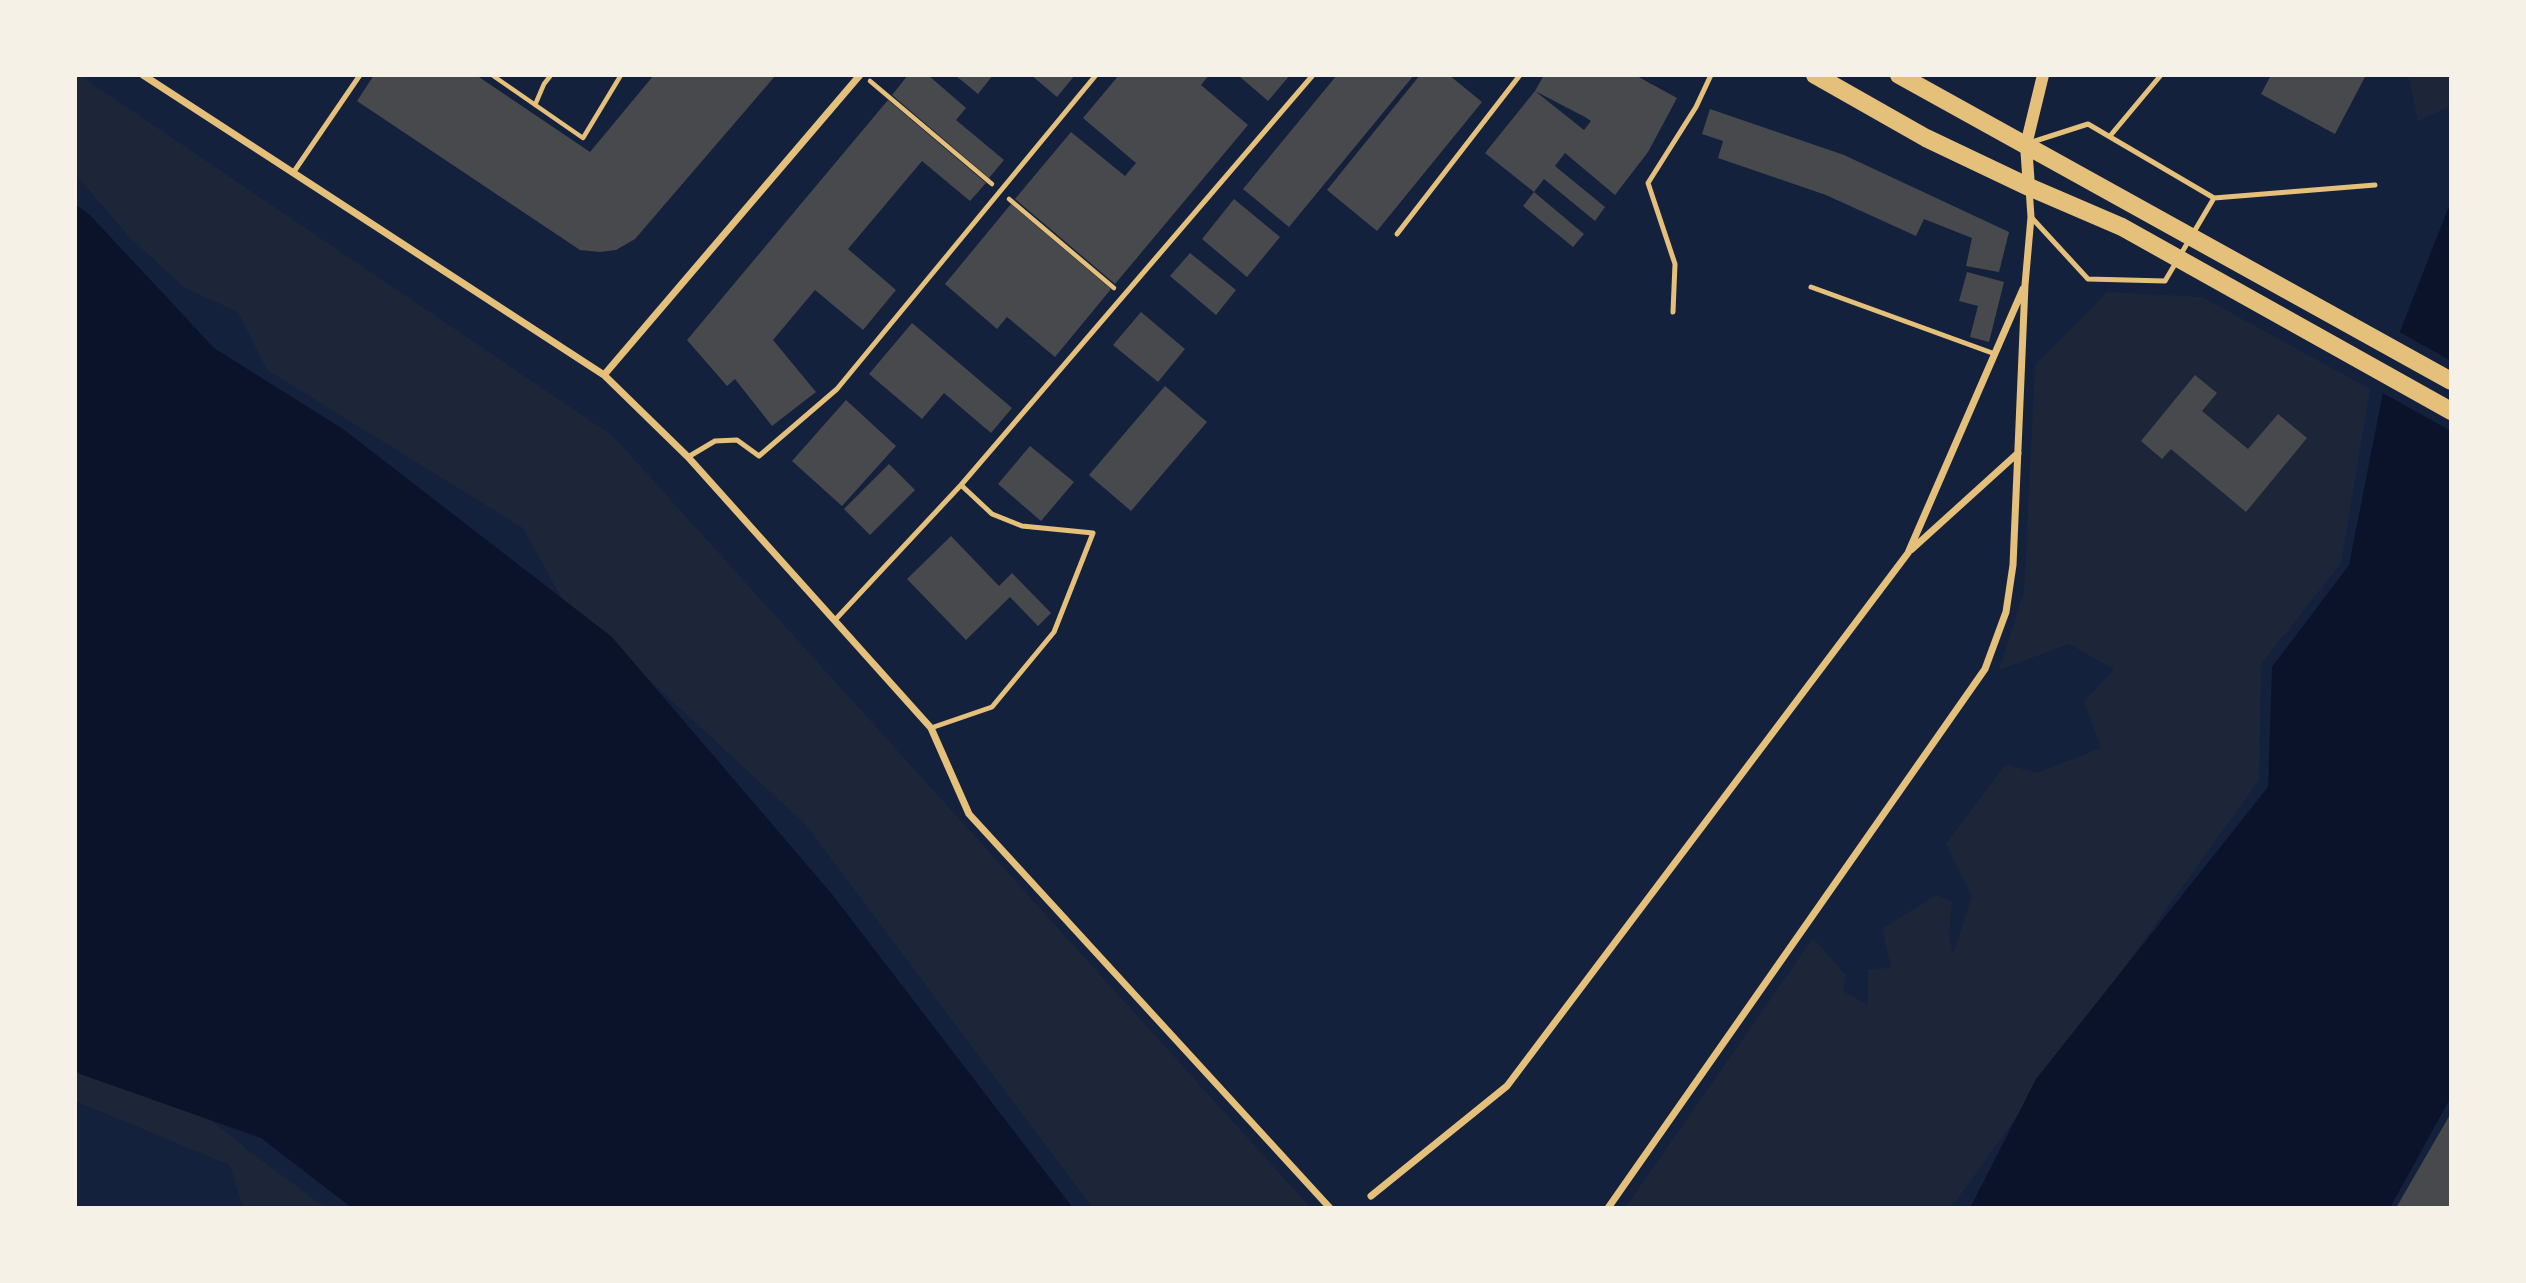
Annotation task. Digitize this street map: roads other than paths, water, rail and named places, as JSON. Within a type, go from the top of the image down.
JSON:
[{"type":"main road","points":[[1815,75],[1926,138],[2122,228],[2451,411]]},
{"type":"main road","points":[[1899,75],[2451,381]]},
{"type":"street","points":[[143,75],[604,375],[688,457],[931,727],[969,814],[1331,1208]]},
{"type":"street","points":[[604,375],[860,75]]},
{"type":"street","points":[[1608,1208],[1985,668],[2006,612],[2013,565],[2025,285],[2031,217],[2026,145],[2043,75]]},
{"type":"street","points":[[1908,552],[2025,285]]},
{"type":"street","points":[[1371,1196],[1507,1086],[1908,552],[2018,453]]},
{"type":"lane","points":[[293,173],[360,75]]},
{"type":"lane","points":[[688,457],[715,442],[737,440],[759,456],[837,389],[1096,75]]},
{"type":"lane","points":[[835,621],[961,485],[1313,75]]},
{"type":"lane","points":[[1396,233],[1520,75]]},
{"type":"lane","points":[[1672,312],[1675,264],[1648,183],[1696,107],[1712,75]]},
{"type":"lane","points":[[2110,136],[2161,75]]},
{"type":"lane","points":[[2026,145],[2088,124],[2214,198],[2375,185]]},
{"type":"lane","points":[[2031,217],[2088,279],[2165,281],[2214,198]]},
{"type":"lane","points":[[1811,287],[1995,354]]},
{"type":"lane","points":[[931,727],[992,707],[1054,632],[1093,533],[1022,526],[992,514],[961,485]]}]
